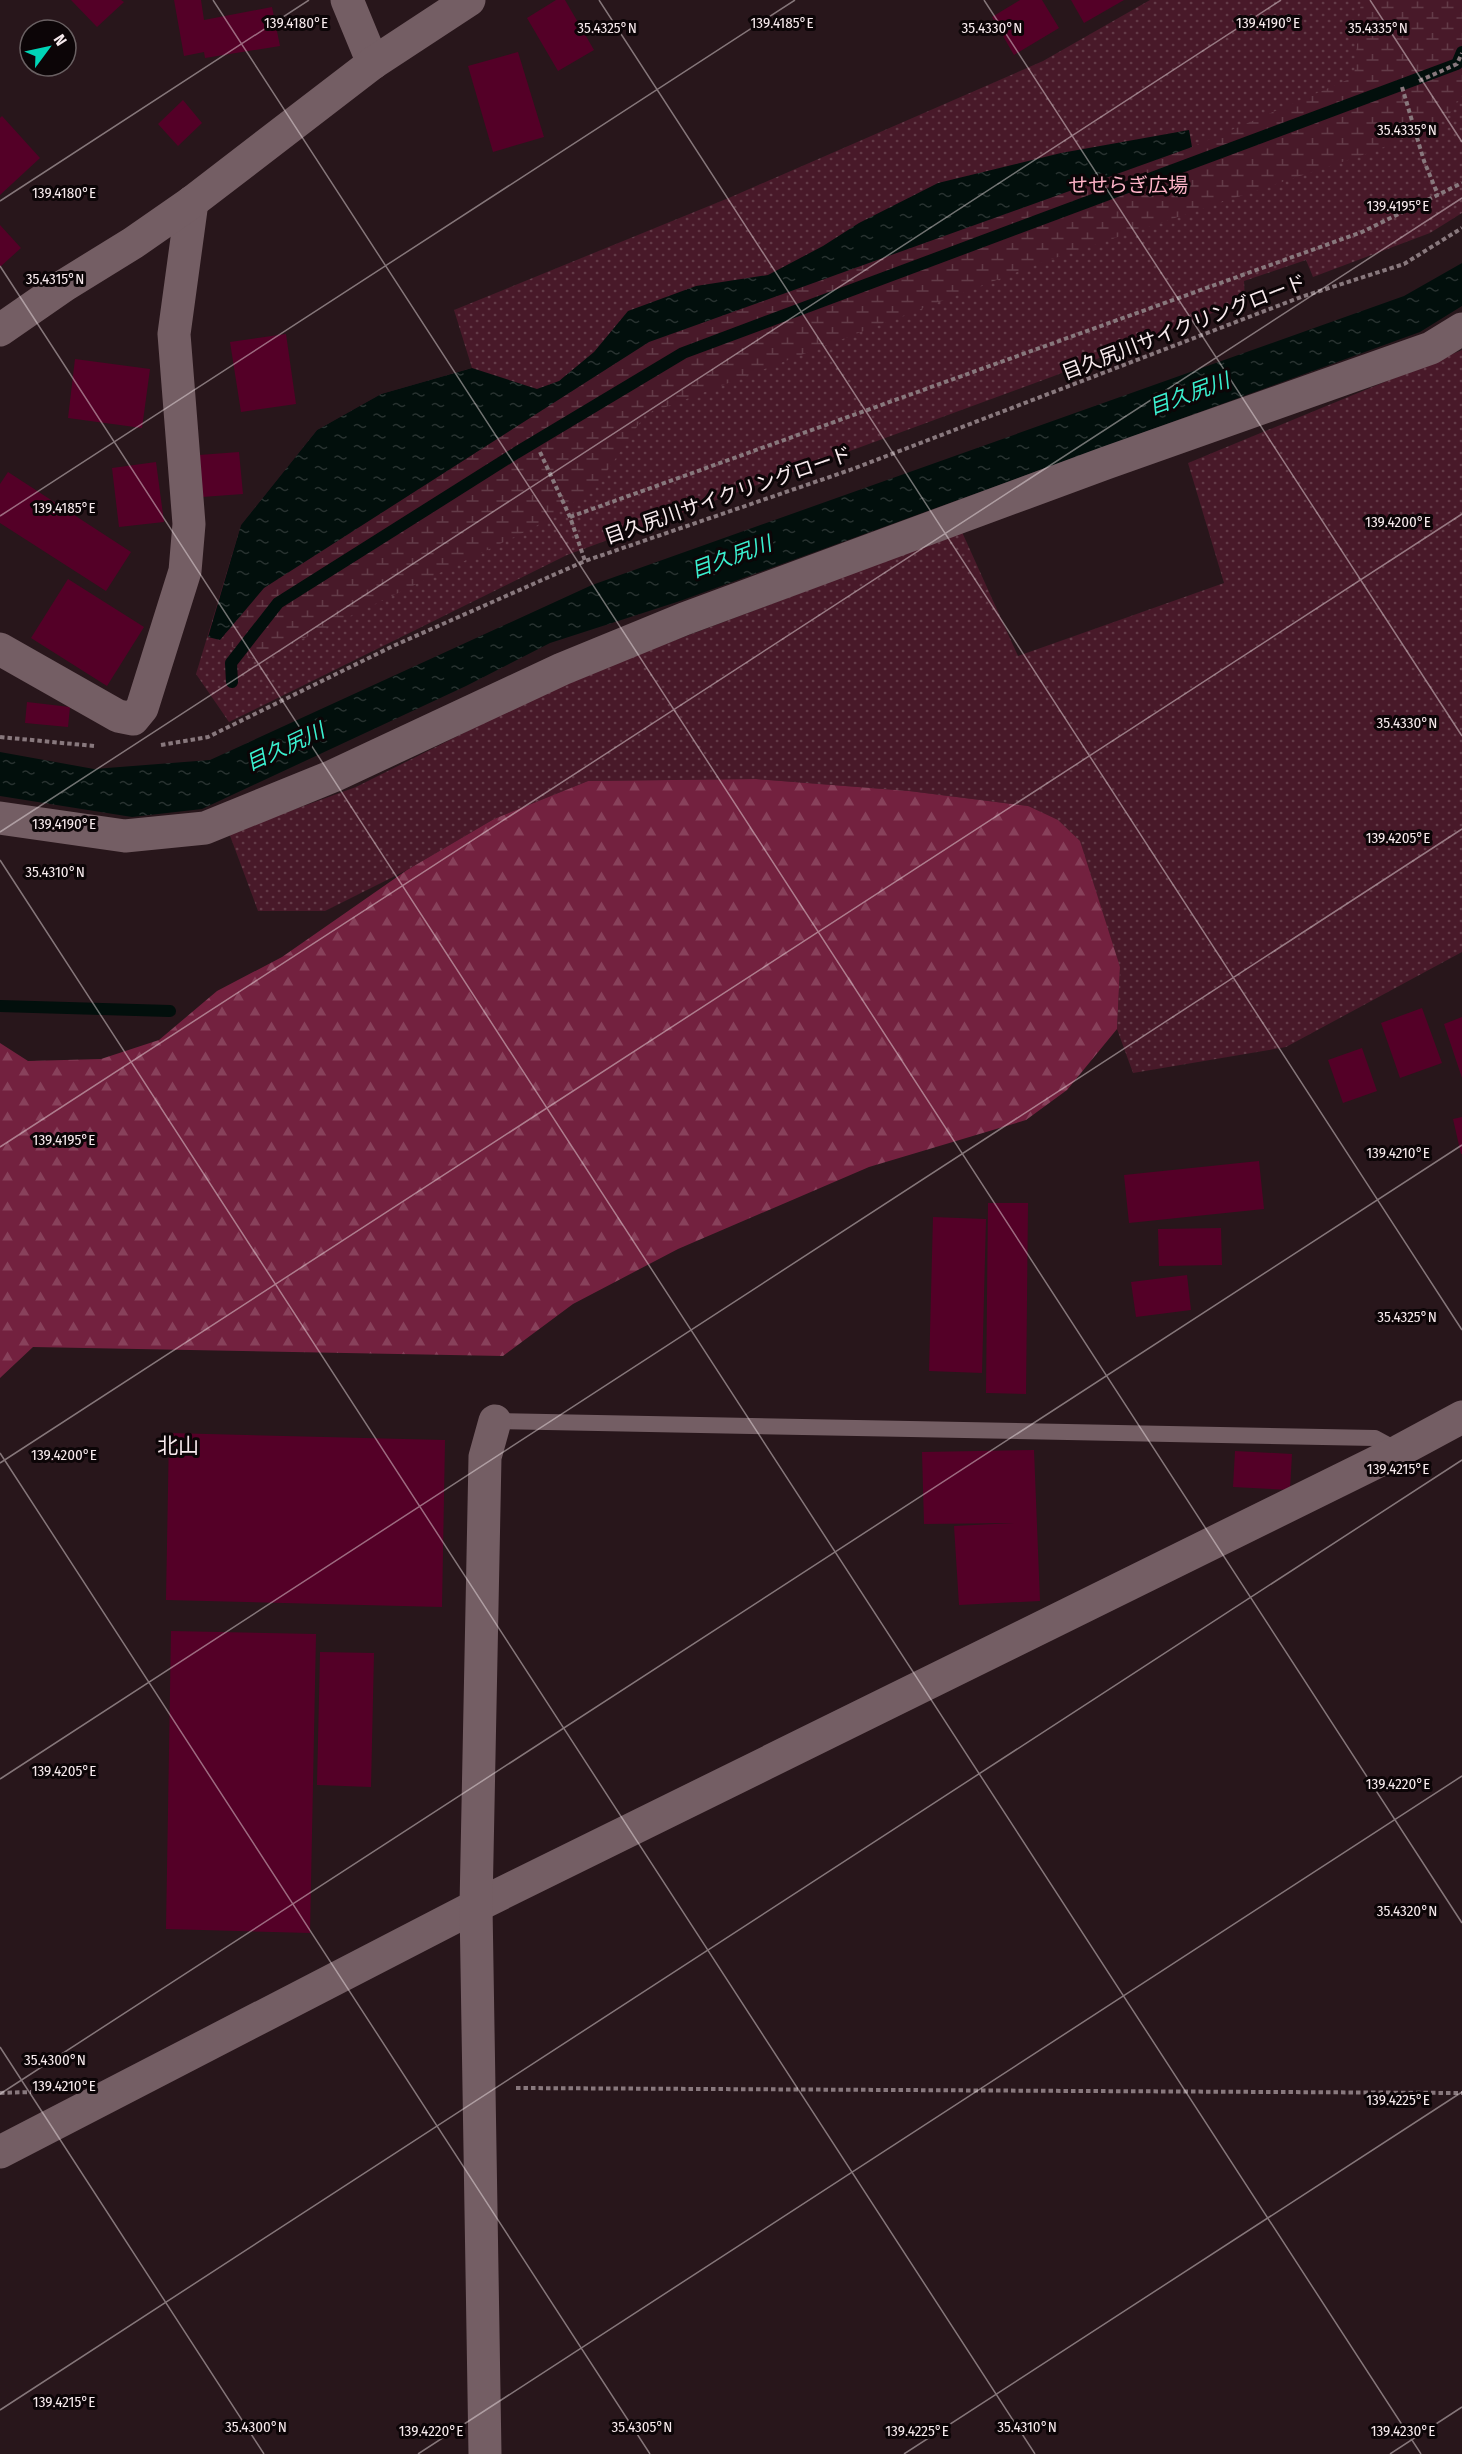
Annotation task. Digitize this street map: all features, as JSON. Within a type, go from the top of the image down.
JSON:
[{"type":"street","points":[[347,0],[373,63]]},
{"type":"street","points":[[0,330],[65,285],[134,243],[192,202],[373,63],[469,0]]},
{"type":"street","points":[[0,649],[118,716],[133,719],[142,708],[185,570],[189,524],[174,334],[192,202]]},
{"type":"street","points":[[0,818],[125,836],[205,828],[333,776],[562,669],[684,619],[1106,463],[1431,348],[1462,329]]},
{"type":"street","points":[[0,2151],[476,1906],[1399,1451],[1462,1417]]},
{"type":"street","points":[[485,2454],[476,1906],[485,1457],[495,1421]]},
{"type":"lane","points":[[495,1421],[1375,1438],[1399,1451]]},
{"type":"path","points":[[1419,81],[1457,63],[1462,53]]},
{"type":"path","points":[[1402,87],[1424,161],[1438,195]]},
{"type":"path","points":[[570,517],[1362,232],[1462,183]]},
{"type":"path","name":"目久尻川サイクリングロード","points":[[159,745],[208,737],[393,646],[585,561],[849,470],[1301,297],[1404,264],[1462,228]]},
{"type":"path","points":[[540,452],[570,517],[585,561]]},
{"type":"path","points":[[0,737],[99,747]]},
{"type":"path","points":[[479,2088],[1462,2093]]},
{"type":"green space","name":"せせらぎ広場","points":[[1150,0],[1462,0],[1462,213],[1430,233],[1313,277],[1306,260],[1244,281],[1245,300],[1054,376],[567,555],[229,722],[196,674],[241,525],[317,430],[381,394],[472,368],[454,310],[731,197],[1043,61]]},
{"type":"green space","points":[[1361,0],[1462,0],[1462,96],[1446,119],[1375,151],[1046,261],[645,415],[595,489],[533,528],[257,661],[220,640],[264,588],[649,342],[1192,147],[1354,77]]},
{"type":"green space","points":[[1462,350],[1462,952],[1286,1047],[1133,1073],[1117,1029],[1120,967],[1028,806],[909,791],[756,779],[588,781],[494,819],[407,870],[325,911],[258,911],[229,833],[356,787],[567,681],[962,532],[1018,656],[1224,583],[1188,463]]},
{"type":"green space","points":[[756,779],[909,791],[1028,806],[1058,820],[1080,841],[1120,967],[1117,1029],[1067,1090],[1026,1120],[869,1167],[678,1249],[573,1304],[503,1356],[33,1347],[0,1378],[0,1043],[28,1061],[101,1059],[159,1040],[217,991],[282,957],[407,870],[494,819],[588,781]]},
{"type":"water","points":[[1189,130],[1192,147],[649,342],[264,588],[220,640],[208,637],[241,525],[317,430],[381,394],[472,368],[537,389],[559,381],[594,352],[628,311],[696,286],[768,275],[823,246],[859,223],[938,183],[1061,153]]},
{"type":"water","name":"目久尻川","points":[[1462,263],[1462,306],[1420,332],[680,601],[550,643],[466,686],[202,809],[132,817],[0,796],[0,752],[94,769],[210,760],[592,585],[1404,296]]},
{"type":"building","points":[[71,0],[121,0],[124,2],[97,27]]},
{"type":"building","points":[[174,0],[201,0],[204,20],[272,7],[280,46],[205,58],[204,52],[184,56]]},
{"type":"building","points":[[556,0],[565,0],[594,50],[558,71],[527,18]]},
{"type":"building","points":[[1020,0],[1042,0],[1059,28],[1014,55],[992,17]]},
{"type":"building","points":[[1071,0],[1124,0],[1084,23]]},
{"type":"building","points":[[518,52],[544,137],[493,152],[468,66]]},
{"type":"building","points":[[183,100],[202,123],[178,146],[158,124]]},
{"type":"building","points":[[2,116],[40,158],[0,195],[0,118]]},
{"type":"building","points":[[0,225],[21,248],[0,267]]},
{"type":"building","points":[[286,334],[296,404],[241,412],[230,342]]},
{"type":"building","points":[[75,359],[150,369],[142,428],[68,418]]},
{"type":"building","points":[[239,452],[243,494],[202,497],[199,455]]},
{"type":"building","points":[[156,462],[164,522],[119,527],[112,468]]},
{"type":"building","points":[[8,472],[131,552],[106,591],[0,523],[0,484]]},
{"type":"building","points":[[68,579],[144,627],[107,686],[31,638]]},
{"type":"building","points":[[27,702],[70,707],[68,727],[25,723]]},
{"type":"building","points":[[1422,1008],[1442,1063],[1400,1078],[1381,1023]]},
{"type":"building","points":[[1462,1017],[1462,1078],[1444,1024]]},
{"type":"building","points":[[1362,1048],[1377,1091],[1343,1103],[1328,1060]]},
{"type":"building","points":[[1462,1117],[1462,1154],[1461,1154],[1453,1119]]},
{"type":"building","points":[[1259,1161],[1264,1209],[1129,1223],[1124,1175]]},
{"type":"building","points":[[988,1203],[1028,1203],[1026,1394],[986,1393]]},
{"type":"building","points":[[933,1217],[986,1219],[982,1373],[929,1371]]},
{"type":"building","points":[[1221,1228],[1222,1265],[1159,1266],[1158,1229]]},
{"type":"building","points":[[1187,1275],[1191,1310],[1136,1317],[1131,1282]]},
{"type":"building","points":[[169,1433],[445,1440],[442,1607],[166,1600]]},
{"type":"building","points":[[1034,1450],[1040,1601],[959,1605],[954,1526],[1014,1523],[924,1524],[922,1452]]},
{"type":"building","points":[[1235,1451],[1292,1454],[1290,1490],[1233,1487]]},
{"type":"building","points":[[171,1631],[316,1634],[310,1933],[166,1929]]},
{"type":"building","points":[[320,1652],[374,1653],[371,1787],[317,1785]]},
{"type":"waterway","points":[[232,682],[231,663],[278,603],[516,453],[683,353],[1457,64],[1462,52]]},
{"type":"waterway","points":[[0,1006],[170,1011]]},
{"type":"district","name":"北山","points":[[178,1446]]}]
